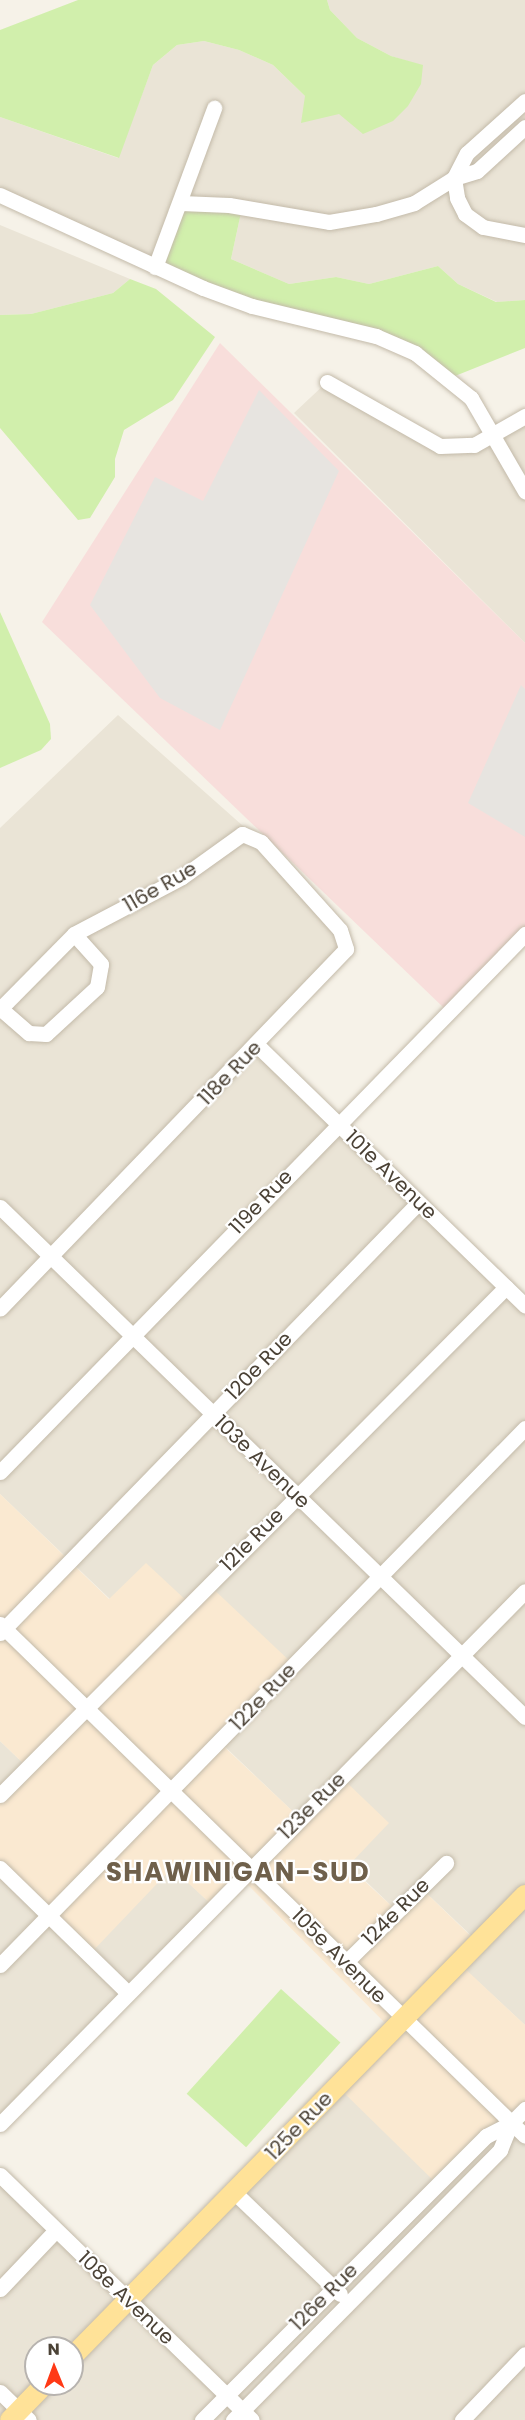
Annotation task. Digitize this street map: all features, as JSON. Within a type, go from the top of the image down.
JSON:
[{"type":"main road","name":"125e Rue","points":[[84,2345],[525,1895]]},
{"type":"main road","points":[[19,2417],[36,2396]]},
{"type":"street","points":[[525,101],[467,153],[454,178],[457,198],[465,214],[483,227],[525,235]]},
{"type":"street","points":[[155,267],[181,203],[214,108]]},
{"type":"street","points":[[181,203],[229,205],[329,222],[414,203],[454,178],[477,171],[525,127]]},
{"type":"street","points":[[0,195],[155,267],[252,306],[397,343],[432,363],[462,388],[495,434],[525,491]]},
{"type":"street","points":[[327,381],[440,446],[474,445],[525,416]]},
{"type":"street","name":"116e Rue","points":[[74,934],[101,964],[97,987],[46,1034],[29,1033],[0,1009],[74,934],[182,877],[242,834]]},
{"type":"street","name":"118e Rue","points":[[0,1308],[256,1045],[346,949],[340,930],[261,842],[242,834]]},
{"type":"street","name":"119e Rue","points":[[0,1472],[337,1123],[525,934]]},
{"type":"street","name":"101e Avenue","points":[[256,1045],[525,1306]]},
{"type":"street","name":"120e Rue","points":[[2,1628],[418,1203]]},
{"type":"street","name":"103e Avenue","points":[[0,1207],[525,1717]]},
{"type":"street","name":"121e Rue","points":[[0,1795],[85,1707],[506,1287]]},
{"type":"street","name":"122e Rue","points":[[0,1965],[525,1428]]},
{"type":"street","name":"123e Rue","points":[[0,2124],[525,1591]]},
{"type":"street","name":"105e Avenue","points":[[2,1628],[525,2136]]},
{"type":"street","name":"124e Rue","points":[[345,1962],[446,1863]]},
{"type":"street","points":[[0,1868],[128,1993]]},
{"type":"street","name":"126e Rue","points":[[202,2420],[486,2136],[511,2123],[525,2109]]},
{"type":"street","name":"126e Rue","points":[[242,2417],[349,2303],[500,2150],[511,2123]]},
{"type":"street","points":[[447,2174],[462,2189]]},
{"type":"street","name":"108e Avenue","points":[[0,2175],[226,2395],[242,2417]]},
{"type":"street","points":[[234,2192],[349,2303]]},
{"type":"street","points":[[0,2289],[56,2230]]},
{"type":"street","points":[[462,2420],[525,2354]]},
{"type":"street","points":[[0,2392],[19,2417]]},
{"type":"shaded area","points":[[327,0],[525,0],[525,300],[497,302],[458,284],[438,266],[369,284],[336,277],[289,284],[231,259],[242,208],[155,267],[0,195],[0,117],[118,158],[153,65],[177,45],[204,41],[239,50],[273,65],[305,96],[423,66],[391,56],[357,38],[330,10]]},
{"type":"shaded area","points":[[0,225],[130,279],[113,293],[31,314],[0,315]]},
{"type":"shaded area","points":[[220,343],[525,643],[525,930],[444,1008],[42,622]]},
{"type":"shaded area","points":[[327,382],[440,446],[474,445],[525,416],[525,643],[294,413]]},
{"type":"shaded area","points":[[259,390],[339,471],[220,730],[160,698],[90,605],[155,477],[203,501]]},
{"type":"shaded area","points":[[521,685],[525,689],[525,837],[468,803]]},
{"type":"shaded area","points":[[118,715],[261,842],[346,949],[257,1045],[525,1306],[525,2025],[458,1963],[478,1942],[421,1888],[397,1911],[219,1741],[189,1603],[110,1599],[0,1494],[0,828]]},
{"type":"shaded area","points":[[0,1494],[109,1599],[146,1563],[189,1603],[208,1584],[294,1665],[219,1742],[301,1819],[341,1777],[389,1823],[348,1866],[397,1911],[421,1888],[478,1943],[459,1963],[525,2025],[525,2136],[503,2115],[437,2184],[337,2086],[390,2028],[246,1883],[213,1906],[172,1868],[89,1955],[0,1868],[0,1795],[27,1767],[0,1741]]},
{"type":"shaded area","points":[[0,1741],[27,1767],[0,1795]]},
{"type":"shaded area","points":[[0,1868],[173,1868],[213,1906],[0,2124]]},
{"type":"shaded area","points":[[337,2086],[503,2115],[525,2136],[525,2420],[0,2420],[0,2175],[128,2299]]},
{"type":"green space","points":[[78,0],[327,0],[330,10],[357,38],[391,56],[423,65],[421,84],[408,106],[393,121],[363,134],[339,114],[301,123],[305,96],[273,65],[239,50],[204,41],[177,45],[153,65],[119,158],[0,117],[0,30]]},
{"type":"green space","points":[[181,203],[242,208],[231,259],[289,284],[336,277],[369,284],[438,266],[458,284],[496,302],[525,300],[525,348],[450,378],[415,353],[286,315],[155,267]]},
{"type":"green space","points":[[130,279],[156,289],[215,337],[173,400],[124,430],[115,459],[115,477],[90,518],[78,520],[0,428],[0,315],[31,314],[113,293]]},
{"type":"green space","points":[[0,612],[50,724],[51,739],[41,750],[0,768]]},
{"type":"green space","points":[[281,1989],[340,2043],[246,2147],[187,2094]]},
{"type":"district","name":"SHAWINIGAN-SUD","points":[[238,1873]]}]
